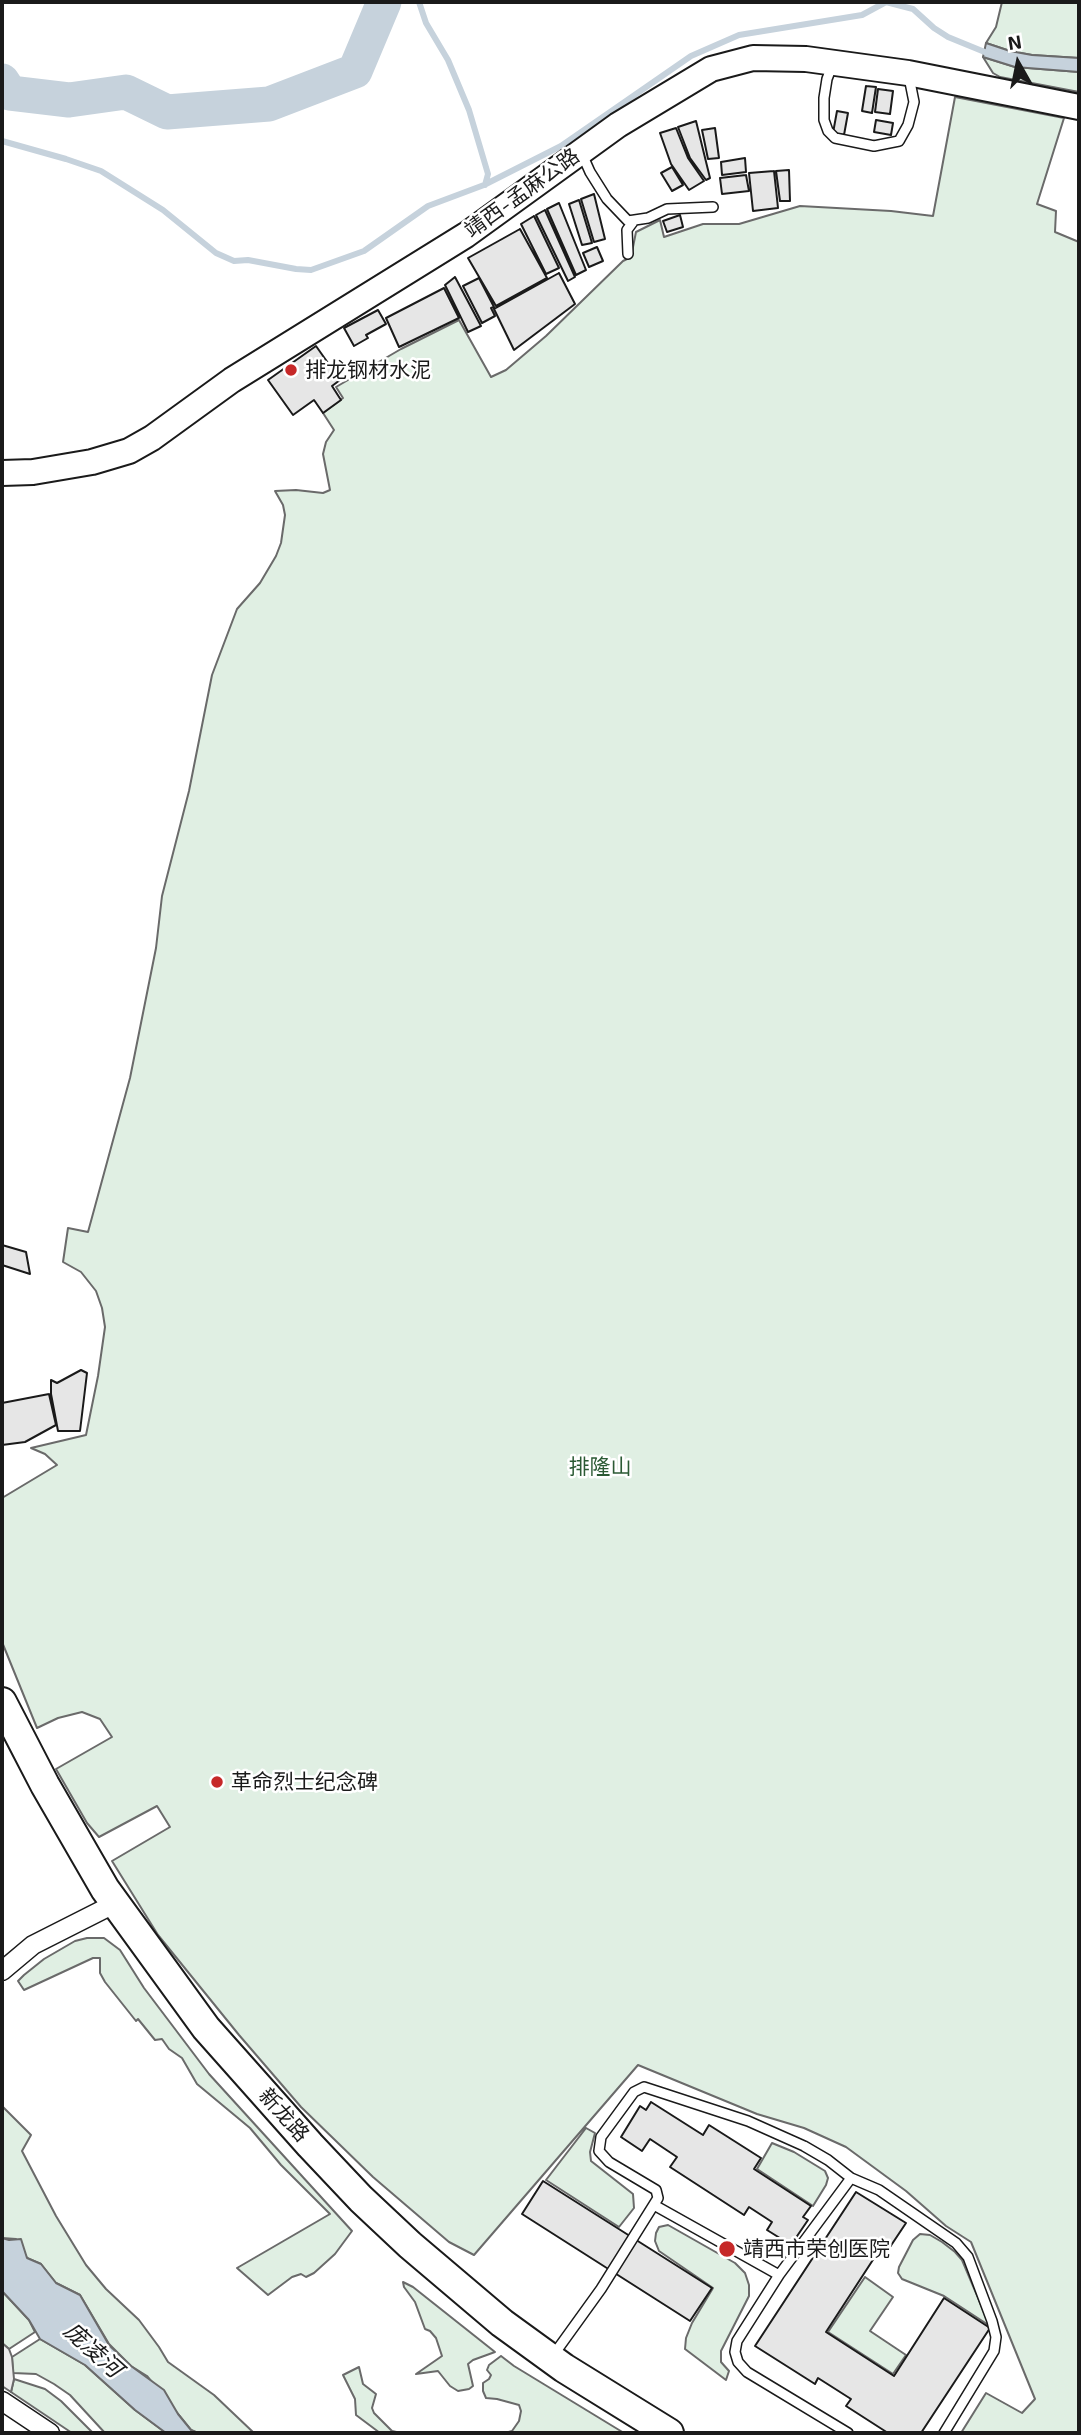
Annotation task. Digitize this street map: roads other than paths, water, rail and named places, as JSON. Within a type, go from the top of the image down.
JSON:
[{"type":"main road","name":"靖西-孟麻公路","points":[[2,473],[33,472],[92,462],[129,451],[152,438],[232,380],[457,241],[649,104],[711,69],[753,58],[778,57],[835,62],[908,73],[1079,107]]},
{"type":"main road","name":"新龙路","points":[[2,1702],[113,1905],[199,2033],[351,2205],[497,2332],[669,2433]]},
{"type":"main road","name":"新龙路","points":[[2,1720],[82,1868],[113,1905]]},
{"type":"main road","name":"新龙路","points":[[548,2362],[649,2433]]},
{"type":"street","points":[[2,1971],[33,1945],[113,1905]]},
{"type":"street","points":[[2,2401],[50,2433]]},
{"type":"lane","points":[[835,62],[829,69],[824,98],[824,120],[828,131],[835,138],[874,146],[899,141],[908,125],[914,102],[908,73]]},
{"type":"lane","points":[[581,150],[590,172],[607,199],[621,216],[633,222]]},
{"type":"lane","points":[[628,254],[627,230],[633,222],[667,209],[713,207]]},
{"type":"lane","points":[[548,2362],[601,2289],[658,2197],[656,2190],[609,2162],[599,2151],[601,2137],[634,2092],[644,2087],[769,2129],[828,2160],[851,2178],[879,2190],[956,2243],[968,2257],[996,2337],[994,2351],[944,2433]]},
{"type":"lane","points":[[848,2433],[747,2372],[738,2362],[735,2352],[737,2341],[779,2276],[851,2178]]},
{"type":"lane","points":[[654,2204],[779,2276]]},
{"type":"water","points":[[986,43],[1032,55],[1079,58],[1079,72],[1015,67],[983,57]]},
{"type":"water","name":"庞凌河","points":[[2,2238],[21,2239],[27,2258],[41,2264],[56,2283],[80,2295],[109,2345],[131,2366],[164,2390],[178,2414],[191,2430],[198,2433],[166,2433],[135,2410],[85,2365],[40,2339],[29,2320],[2,2291]]},
{"type":"waterway","points":[[2,81],[10,93],[69,100],[126,92],[167,112],[269,104],[355,71],[384,2]]},
{"type":"waterway","points":[[419,2],[426,23],[448,60],[469,110],[488,174],[485,185]]},
{"type":"waterway","points":[[2,141],[101,171],[163,210],[216,253],[234,261],[248,260],[311,270],[364,251],[428,206],[484,185],[561,146],[691,56],[739,35],[862,15],[886,2],[913,9],[948,37],[992,55]]},
{"type":"place","name":"排龙钢材水泥","points":[[291,370]]},
{"type":"place","name":"革命烈士纪念碑","points":[[217,1782]]},
{"type":"place","name":"靖西市荣创医院","points":[[727,2249]]},
{"type":"park label","name":"排隆山","points":[[600,1467]]}]
